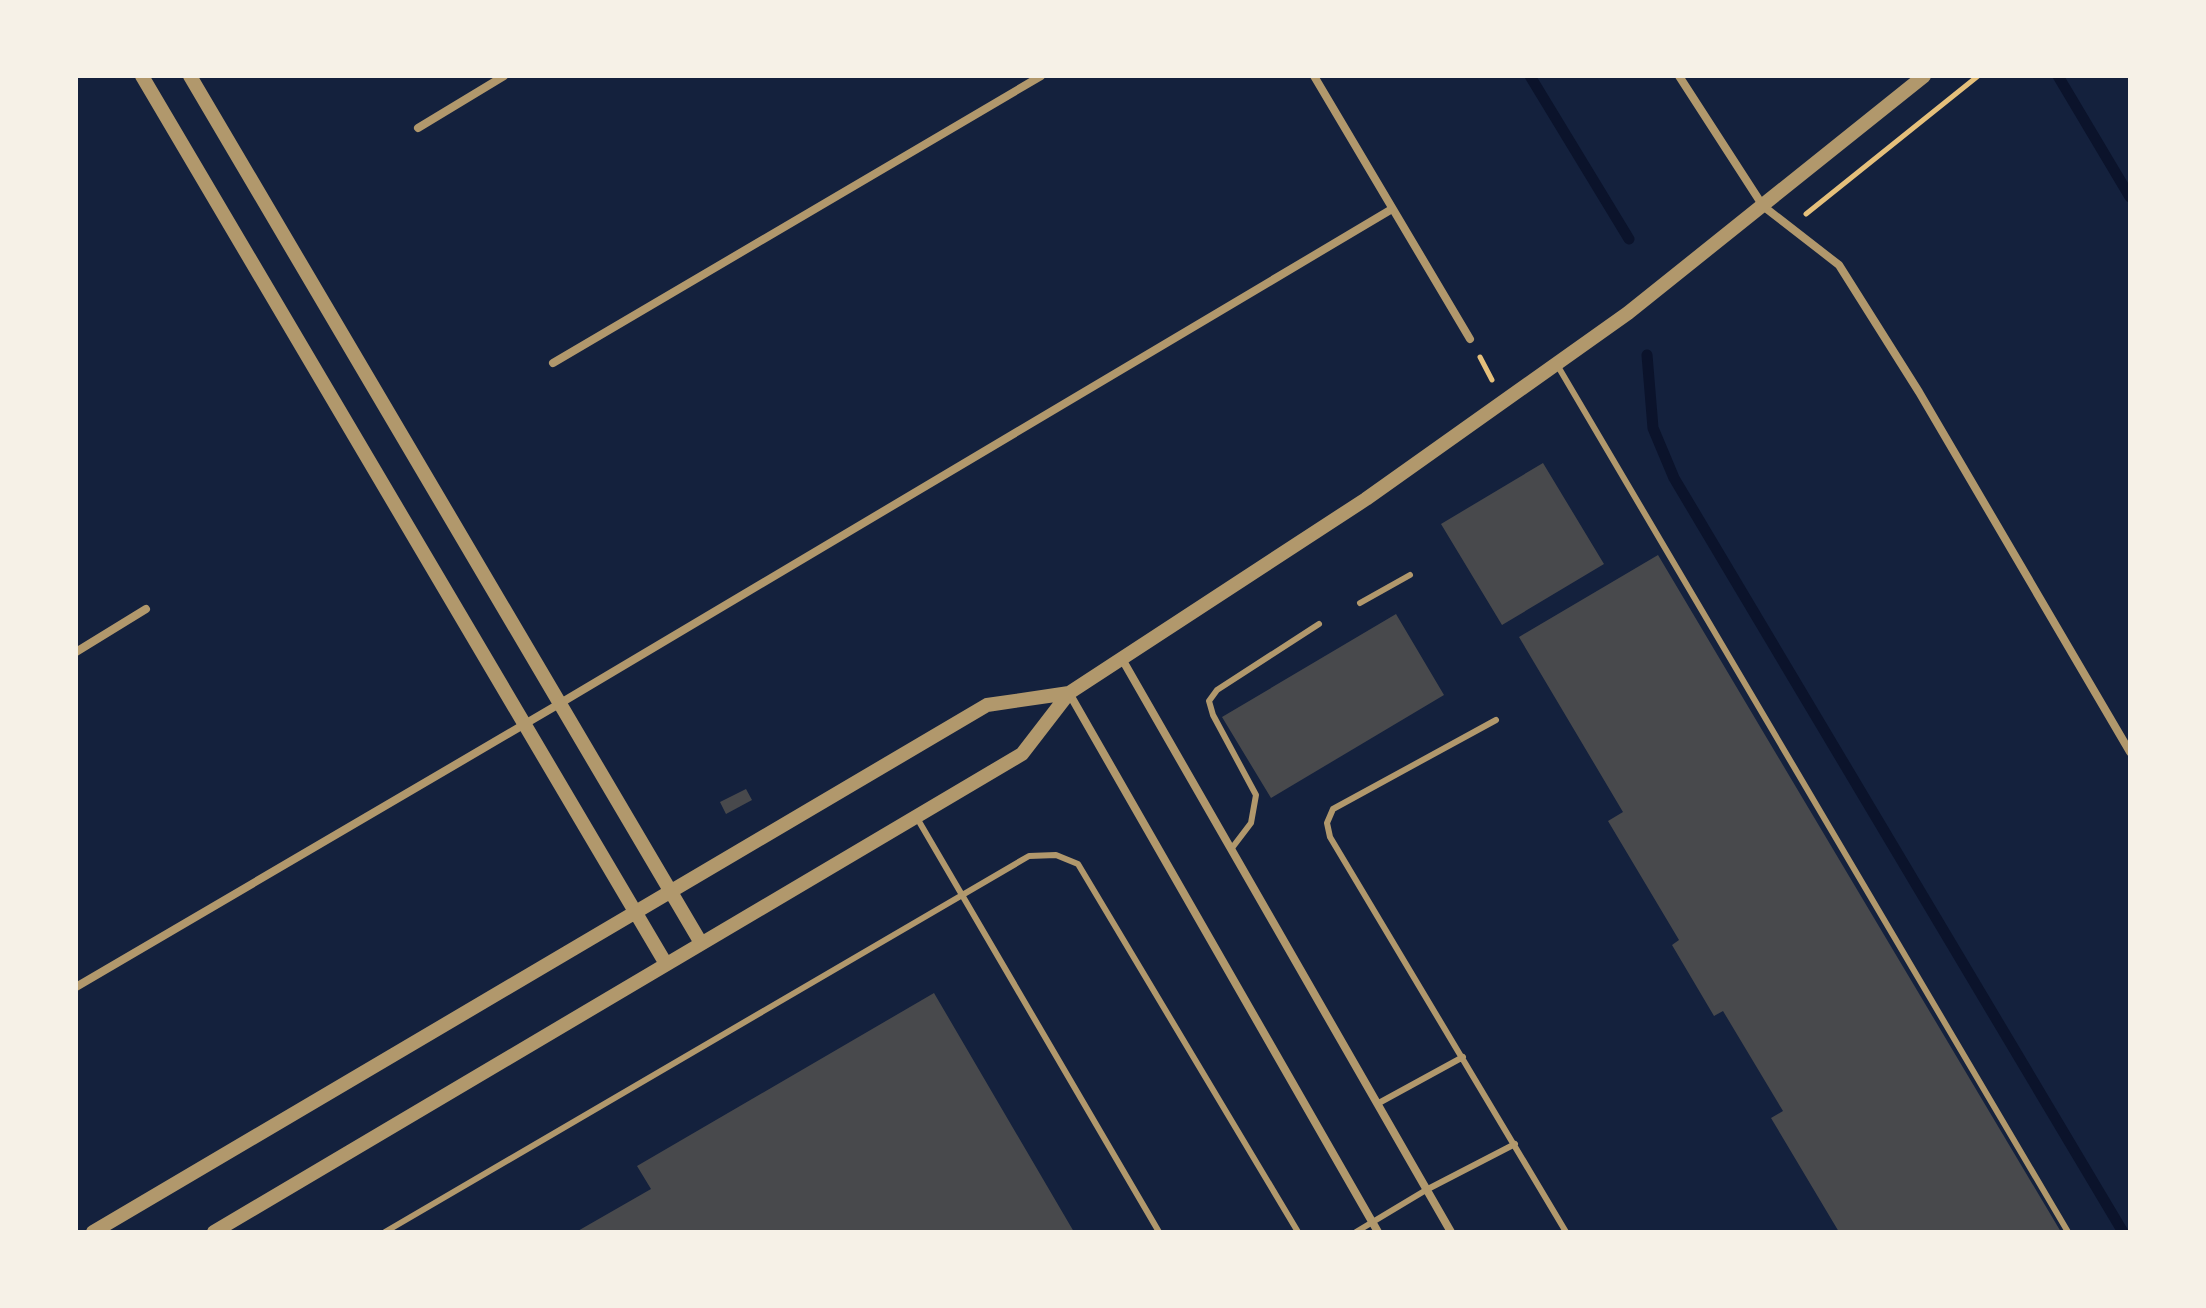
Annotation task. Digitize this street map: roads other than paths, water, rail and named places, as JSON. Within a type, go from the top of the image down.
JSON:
[{"type":"street","points":[[142,76],[666,964]]},
{"type":"street","points":[[190,76],[701,943]]},
{"type":"street","points":[[418,128],[504,76]]},
{"type":"street","points":[[553,363],[1041,76]]},
{"type":"street","points":[[1314,76],[1470,339]]},
{"type":"street","points":[[1679,76],[1763,206],[1839,265],[1919,392],[2130,752]]},
{"type":"street","points":[[224,1230],[1022,754],[1069,693],[1366,499],[1628,313],[1924,76]]},
{"type":"street","points":[[76,987],[524,725],[1392,209]]},
{"type":"street","points":[[76,652],[146,609]]},
{"type":"street","points":[[1122,659],[1451,1232]]},
{"type":"street","points":[[93,1232],[987,705],[1069,693]]},
{"type":"street","points":[[1069,693],[1378,1232]]},
{"type":"lane","points":[[1556,363],[2068,1232]]},
{"type":"lane","points":[[1360,603],[1410,575]]},
{"type":"lane","points":[[1232,848],[1251,823],[1256,795],[1213,715],[1209,701],[1217,690],[1319,624]]},
{"type":"lane","points":[[1496,720],[1333,809],[1327,823],[1330,837],[1566,1232]]},
{"type":"lane","points":[[917,818],[1159,1232]]},
{"type":"lane","points":[[385,1232],[1029,856],[1056,855],[1078,864],[1298,1232]]},
{"type":"lane","points":[[1377,1104],[1463,1057]]},
{"type":"lane","points":[[1356,1232],[1426,1190],[1515,1144]]},
{"type":"waterway","points":[[1530,76],[1629,239]]},
{"type":"waterway","points":[[2058,76],[2130,197]]},
{"type":"waterway","points":[[1647,355],[1653,428],[1674,478],[2123,1232]]}]
